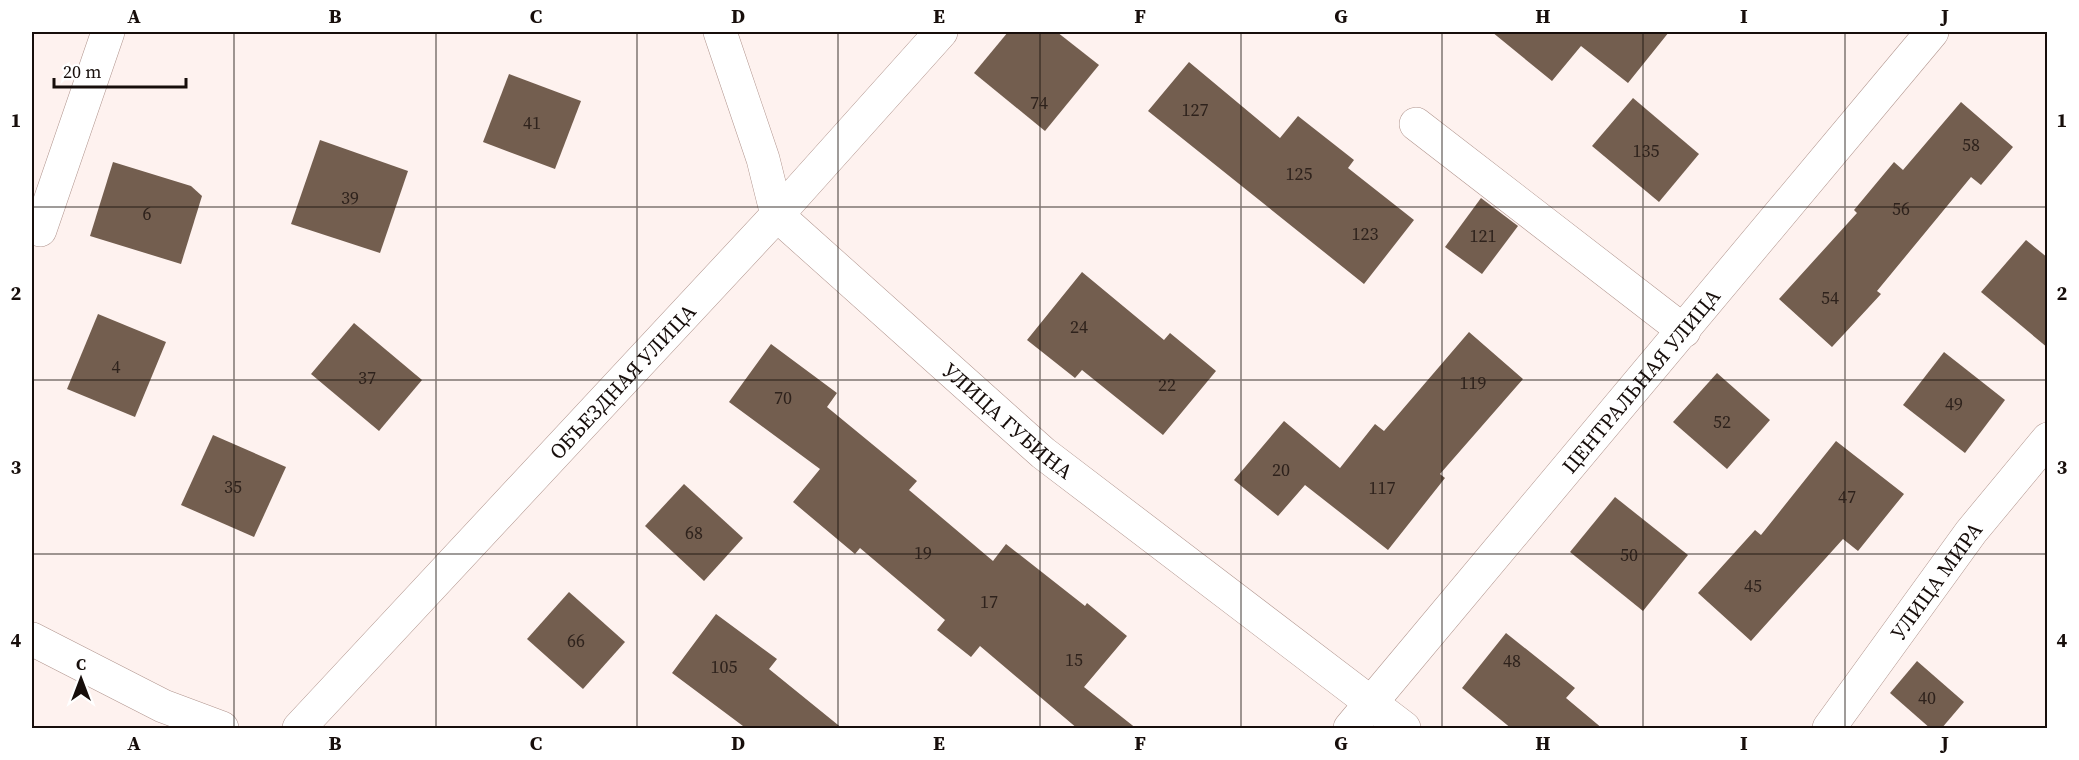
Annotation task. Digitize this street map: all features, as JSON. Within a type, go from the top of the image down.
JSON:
[{"type":"street","points":[[40,230],[108,32]]},
{"type":"street","points":[[720,32],[763,159],[777,215]]},
{"type":"street","name":"ОБЪЕЗДНАЯ УЛИЦА","points":[[299,729],[777,215],[941,32]]},
{"type":"street","name":"ЦЕНТРАЛЬНАЯ УЛИЦА","points":[[1350,729],[1932,32]]},
{"type":"street","points":[[1416,124],[1684,331]]},
{"type":"street","name":"УЛИЦА ГУБИНА","points":[[777,215],[1043,453],[1404,729]]},
{"type":"street","name":"УЛИЦА МИРА","points":[[1829,729],[1971,532],[2048,439]]},
{"type":"street","points":[[32,639],[163,706],[222,729]]},
{"type":"building","points":[[1008,32],[1057,32],[1099,65],[1045,131],[974,73]]},
{"type":"building","points":[[1492,32],[1669,32],[1628,83],[1581,46],[1552,81]]},
{"type":"building","points":[[1189,62],[1280,138],[1298,116],[1354,160],[1348,168],[1414,220],[1364,284],[1148,111]]},
{"type":"building","points":[[509,74],[581,101],[555,169],[483,142]]},
{"type":"building","points":[[1633,98],[1699,154],[1659,202],[1592,146]]},
{"type":"building","points":[[1961,102],[2013,147],[1981,185],[1971,177],[1877,291],[1881,294],[1832,347],[1779,299],[1857,213],[1854,210],[1894,162],[1903,170]]},
{"type":"building","points":[[320,140],[408,171],[380,253],[291,224]]},
{"type":"building","points":[[113,162],[191,186],[202,196],[181,264],[90,236]]},
{"type":"building","points":[[1481,198],[1518,226],[1482,274],[1445,247]]},
{"type":"building","points":[[2026,240],[2048,258],[2048,348],[1981,292]]},
{"type":"building","points":[[1082,272],[1164,340],[1170,333],[1216,371],[1163,435],[1082,370],[1075,378],[1027,340]]},
{"type":"building","points":[[98,314],[166,342],[135,417],[67,389]]},
{"type":"building","points":[[354,323],[422,380],[379,431],[311,374]]},
{"type":"building","points":[[1469,332],[1523,379],[1440,474],[1445,478],[1388,550],[1305,485],[1278,516],[1234,480],[1284,421],[1340,468],[1375,424],[1384,431]]},
{"type":"building","points":[[771,344],[837,393],[827,407],[917,481],[909,490],[993,561],[1006,544],[1085,606],[1087,603],[1127,636],[1084,687],[1137,729],[1078,729],[980,646],[971,657],[937,630],[945,620],[860,548],[855,554],[793,502],[820,469],[729,402]]},
{"type":"building","points":[[1944,352],[2005,400],[1965,453],[1903,405]]},
{"type":"building","points":[[1717,373],[1770,420],[1727,469],[1673,422]]},
{"type":"building","points":[[213,435],[286,467],[254,537],[181,505]]},
{"type":"building","points":[[1836,441],[1904,494],[1858,551],[1843,539],[1751,641],[1698,593],[1755,530],[1761,535]]},
{"type":"building","points":[[684,484],[743,538],[704,581],[645,526]]},
{"type":"building","points":[[1615,497],[1688,555],[1643,611],[1570,552]]},
{"type":"building","points":[[569,592],[625,642],[583,689],[527,639]]},
{"type":"building","points":[[716,614],[777,659],[769,669],[843,729],[747,729],[672,673]]},
{"type":"building","points":[[1506,633],[1575,688],[1566,698],[1603,729],[1512,729],[1462,688]]},
{"type":"building","points":[[1917,661],[1964,702],[1941,729],[1931,729],[1890,693]]}]
